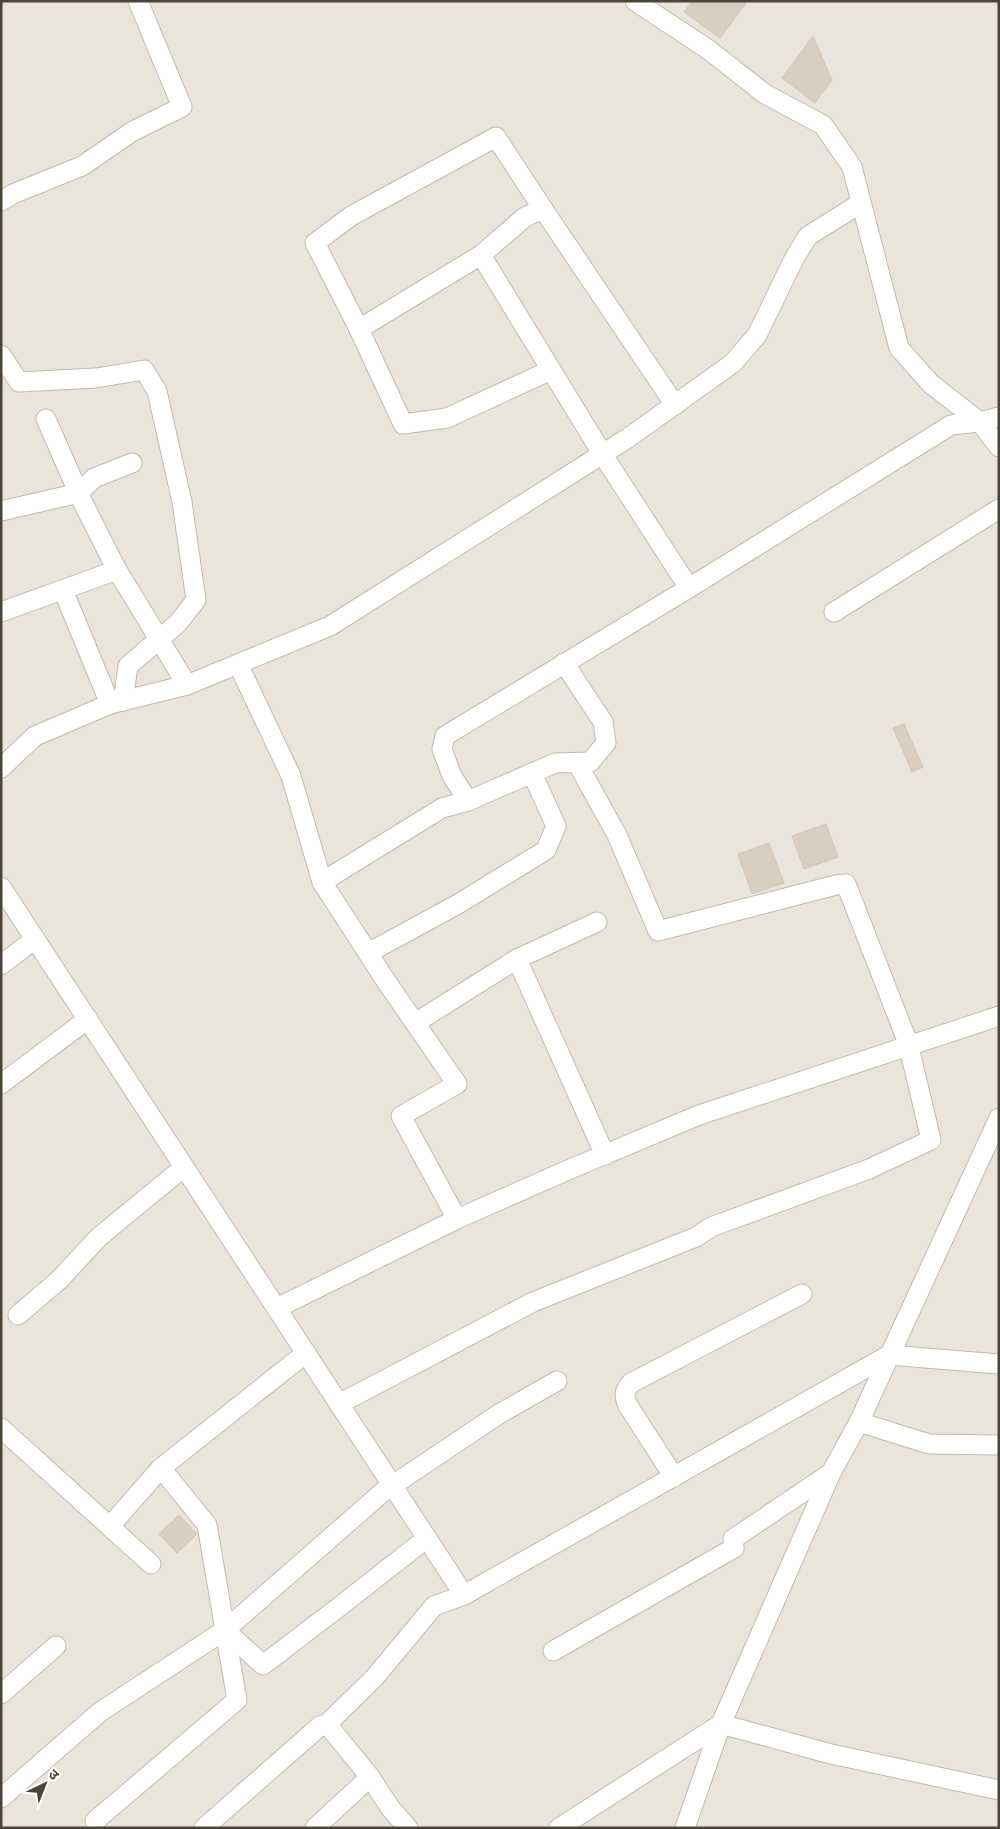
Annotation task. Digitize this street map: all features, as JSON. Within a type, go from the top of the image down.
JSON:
[{"type":"street","points":[[1,201],[13,194],[82,166],[132,131],[182,107],[138,1]]},
{"type":"street","points":[[634,1],[709,50],[765,94],[823,125],[852,167],[899,348],[931,384],[980,422],[999,447]]},
{"type":"street","points":[[551,370],[447,418],[403,424],[359,328],[315,243],[350,216],[496,137],[675,405]]},
{"type":"street","points":[[1,768],[9,751],[35,736],[116,702],[187,686],[330,626],[603,455],[733,364],[757,335],[794,259],[808,236],[861,203]]},
{"type":"street","points":[[359,328],[481,255],[525,217],[543,209]]},
{"type":"street","points":[[481,255],[603,455],[689,588]]},
{"type":"street","points":[[1,355],[19,382],[96,378],[144,370],[157,392],[182,502],[196,600],[178,623],[128,666],[116,702]]},
{"type":"street","points":[[468,801],[452,776],[442,749],[445,736],[951,426],[999,418]]},
{"type":"street","points":[[46,419],[79,493],[117,570],[187,686]]},
{"type":"street","points":[[1,511],[79,493],[94,478],[132,463]]},
{"type":"street","points":[[834,612],[999,509]]},
{"type":"street","points":[[1,612],[117,570]]},
{"type":"street","points":[[63,590],[116,702]]},
{"type":"street","points":[[322,882],[442,808],[468,801],[555,763],[590,762],[606,744],[603,722],[564,663]]},
{"type":"street","points":[[238,664],[291,776],[322,882],[457,1084],[401,1116],[457,1219]]},
{"type":"street","points":[[339,1404],[533,1302],[696,1237],[711,1227],[869,1169],[931,1140],[909,1046],[846,884],[658,931],[617,835],[577,762]]},
{"type":"street","points":[[368,953],[458,904],[546,850],[556,826],[532,773]]},
{"type":"street","points":[[1,887],[464,1595]]},
{"type":"street","points":[[415,1023],[517,959],[597,922]]},
{"type":"street","points":[[1,965],[35,939]]},
{"type":"street","points":[[517,959],[605,1155]]},
{"type":"street","points":[[277,1308],[457,1219],[699,1115],[999,1016]]},
{"type":"street","points":[[1,1084],[88,1019]]},
{"type":"street","points":[[684,1828],[721,1724],[831,1473],[859,1422],[999,1118]]},
{"type":"street","points":[[18,1315],[59,1280],[99,1237],[184,1167]]},
{"type":"street","points":[[674,1477],[627,1404],[624,1396],[625,1390],[638,1379],[802,1294]]},
{"type":"street","points":[[110,1526],[161,1468],[306,1352]]},
{"type":"street","points":[[205,1828],[320,1726],[327,1724],[375,1677],[434,1606],[464,1595],[889,1356],[999,1364]]},
{"type":"street","points":[[1,1798],[100,1712],[225,1630],[392,1485],[499,1414],[557,1381]]},
{"type":"street","points":[[859,1422],[929,1444],[999,1445]]},
{"type":"street","points":[[1,1428],[152,1564]]},
{"type":"street","points":[[94,1826],[237,1700],[206,1525],[161,1468]]},
{"type":"street","points":[[553,1651],[734,1548],[733,1538],[831,1473]]},
{"type":"street","points":[[225,1630],[263,1665],[427,1538]]},
{"type":"street","points":[[1,1694],[56,1646]]},
{"type":"street","points":[[327,1724],[408,1828]]},
{"type":"street","points":[[559,1828],[721,1724],[831,1754],[999,1790]]},
{"type":"street","points":[[315,1828],[370,1777]]},
{"type":"shaded area","points":[[1,1],[999,1],[999,1828],[1,1828]]},
{"type":"building","points":[[692,1],[744,1],[746,3],[720,38],[684,12]]},
{"type":"building","points":[[813,36],[832,80],[815,103],[782,78]]},
{"type":"building","points":[[904,724],[923,767],[912,772],[893,728]]},
{"type":"building","points":[[826,824],[838,857],[804,869],[792,836]]},
{"type":"building","points":[[769,843],[784,883],[752,894],[738,854]]},
{"type":"building","points":[[179,1515],[197,1534],[177,1553],[159,1534]]}]
